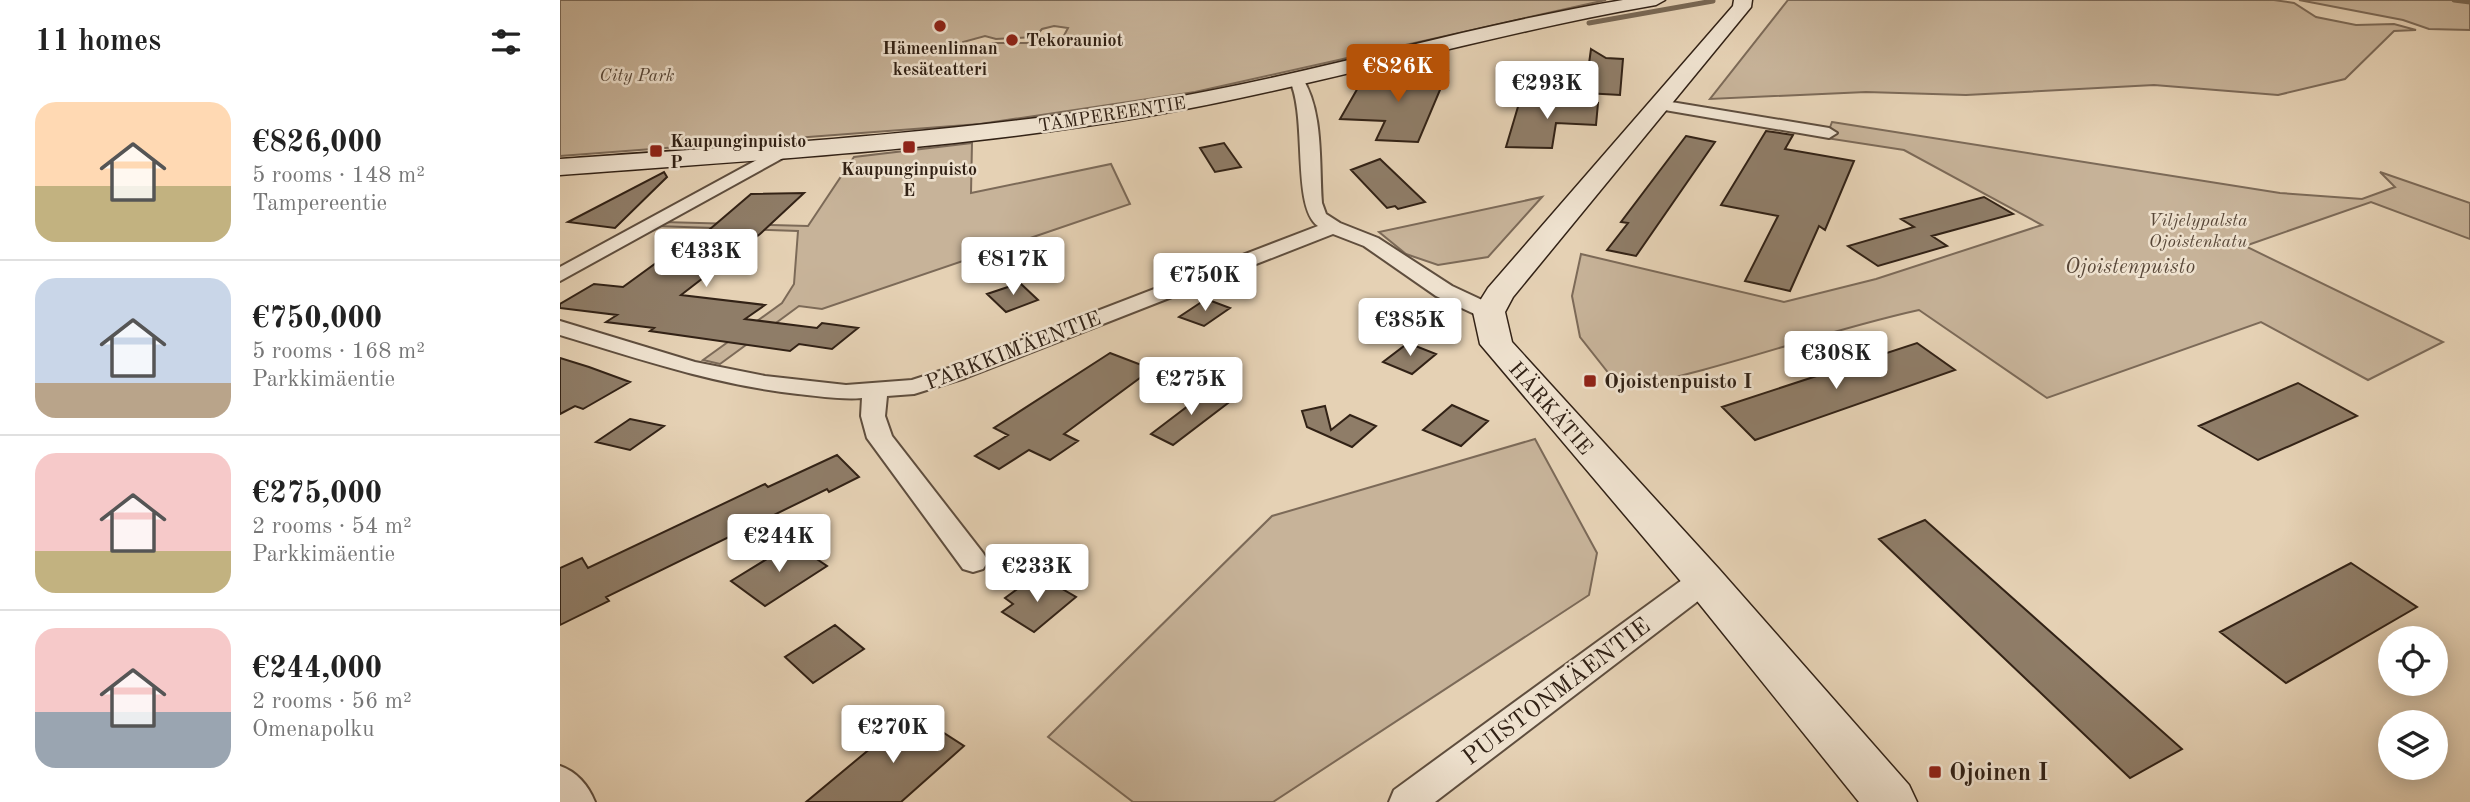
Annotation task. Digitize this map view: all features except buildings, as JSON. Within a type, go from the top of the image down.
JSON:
[{"type":"main road","name":"TAMPEREENTIE","points":[[560,167],[962,135],[1059,123],[1192,102],[1500,31],[1656,0]]},
{"type":"main road","points":[[1489,312],[1499,294],[1742,7],[1743,0]]},
{"type":"main road","name":"HÄRKÄTIE","points":[[1489,312],[1496,344],[1504,354],[1704,580],[1891,802]]},
{"type":"street","points":[[1296,79],[1303,92],[1308,123],[1313,203],[1318,217],[1333,227],[1371,242],[1444,291],[1489,312]]},
{"type":"street","points":[[1659,105],[1829,133]]},
{"type":"street","points":[[560,275],[786,149]]},
{"type":"street","name":"PARKKIMÄENTIE","points":[[560,328],[691,368],[765,383],[846,392],[914,387],[957,373],[1333,227]]},
{"type":"street","points":[[875,391],[873,416],[880,438],[973,561]]},
{"type":"street","name":"PUISTONMÄENTIE","points":[[1407,802],[1704,580]]},
{"type":"street","points":[[560,782],[577,802]]},
{"type":"green space","name":"City Park","points":[[560,0],[1606,0],[1195,92],[980,124],[560,156]],"holes":[[[1054,26],[1068,28],[1060,43],[994,43],[976,48],[962,46],[963,42],[985,36],[996,39],[1035,37],[1042,29]]]},
{"type":"green space","points":[[1788,0],[2274,0],[2294,3],[2316,17],[2356,25],[2394,24],[2416,30],[2394,31],[2345,79],[2278,95],[2154,85],[1966,95],[1866,92],[1710,99]]},
{"type":"green space","points":[[2299,0],[2470,0],[2470,30],[2429,29],[2403,20]]},
{"type":"green space","name":"Ojoistenpuisto","points":[[1832,122],[2280,193],[2362,199],[2395,187],[2380,172],[2470,203],[2470,239],[2371,202],[2245,246],[2443,342],[2368,380],[2261,322],[2047,398],[1919,310],[1696,372],[1621,389],[1580,337],[1572,296],[1581,254],[1784,302],[1876,279],[2042,225],[1904,150],[1826,138]]},
{"type":"green space","points":[[972,143],[971,193],[1111,164],[1130,204],[822,309],[799,306],[720,364],[703,360],[782,303],[794,284],[798,231],[655,226],[663,222],[808,226],[854,157]]},
{"type":"green space","points":[[1542,197],[1488,257],[1438,265],[1406,254],[1379,232]]},
{"type":"green space","points":[[1535,439],[1597,553],[1589,595],[1273,802],[1133,802],[1048,737],[1272,516]]},
{"type":"waterway","points":[[2454,0],[2470,2]]},
{"type":"waterway","points":[[1589,23],[1713,1]]},
{"type":"place","name":"Hämeenlinnan kesäteatteri","points":[[940,26]]},
{"type":"place","name":"Tekorauniot","points":[[1012,40]]},
{"type":"place","name":"Kaupunginpuisto E","points":[[909,147]]},
{"type":"place","name":"Kaupunginpuisto P","points":[[656,151]]},
{"type":"place","name":"Ojoistenpuisto I","points":[[1590,381]]},
{"type":"place","name":"Ojoinen I","points":[[1935,772]]},
{"type":"park label","name":"Viljelypalsta Ojoistenkatu","points":[[2198,230]]}]
